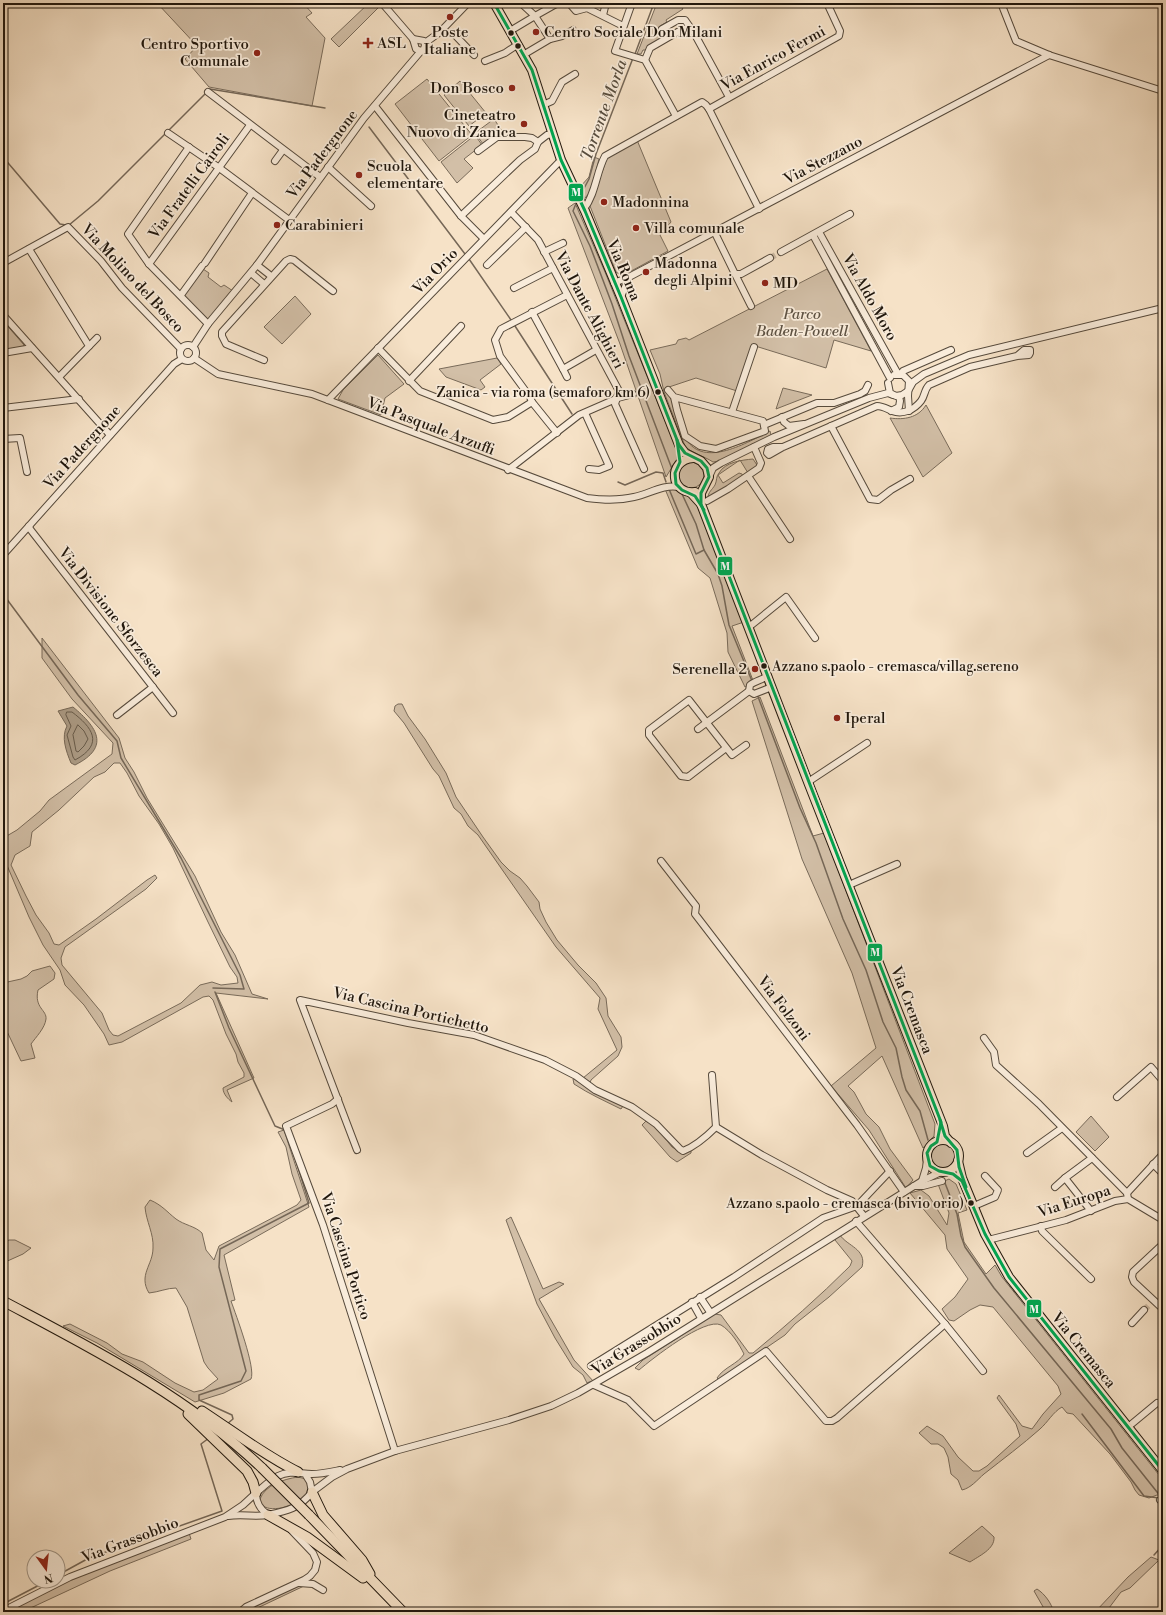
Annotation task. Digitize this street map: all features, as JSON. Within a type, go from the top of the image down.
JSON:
[{"type":"highway","points":[[3,1301],[119,1363],[164,1391],[211,1425],[262,1468],[403,1612]]},
{"type":"highway","points":[[164,1391],[190,1404],[223,1424],[276,1461],[301,1473]]},
{"type":"highway","points":[[164,1391],[247,1471],[254,1482],[256,1493]]},
{"type":"highway","points":[[312,1492],[323,1514],[362,1560],[379,1589]]},
{"type":"highway","points":[[268,1515],[326,1550],[379,1589]]},
{"type":"main road","name":"Via Roma","points":[[496,4],[532,70],[561,160],[621,297],[679,445],[685,453],[705,464]]},
{"type":"main road","name":"Via Roma","points":[[674,475],[680,462],[679,445]]},
{"type":"main road","points":[[680,462],[693,458]]},
{"type":"main road","points":[[705,464],[709,472],[709,477],[703,488],[704,502],[749,626]]},
{"type":"main road","points":[[674,475],[676,483],[682,490],[691,492],[704,502]]},
{"type":"main road","points":[[691,492],[703,488]]},
{"type":"main road","name":"Via Cremasca","points":[[749,626],[808,782],[941,1122],[945,1136],[951,1143]]},
{"type":"main road","points":[[937,1142],[941,1122]]},
{"type":"main road","points":[[943,1172],[953,1168],[958,1161],[958,1152],[951,1143],[944,1140],[937,1142],[930,1148],[927,1158],[932,1168],[943,1172],[957,1176],[965,1184]]},
{"type":"main road","name":"Via Cremasca","points":[[958,1161],[965,1184],[988,1240],[1014,1284],[1163,1471]]},
{"type":"street","points":[[382,3],[420,41],[415,48],[419,52]]},
{"type":"street","name":"Via Padergnone","points":[[193,347],[208,324],[251,273],[328,167],[375,106],[419,52],[425,48],[420,41],[468,3]]},
{"type":"street","points":[[521,3],[535,16],[550,39]]},
{"type":"street","points":[[510,32],[558,3]]},
{"type":"street","points":[[569,3],[576,11],[587,8],[623,26]]},
{"type":"street","points":[[603,15],[606,3]]},
{"type":"street","points":[[632,3],[615,51],[645,60],[676,116]]},
{"type":"street","name":"Via Enrico Fermi","points":[[709,109],[840,36],[840,31],[827,3]]},
{"type":"street","points":[[1001,3],[1016,41],[1049,55],[1163,91]]},
{"type":"street","points":[[662,29],[678,20],[685,20],[693,31],[729,97]]},
{"type":"street","points":[[645,60],[650,48],[681,30],[687,28],[693,31]]},
{"type":"street","points":[[523,55],[550,39],[562,36],[573,30]]},
{"type":"street","points":[[453,33],[474,55]]},
{"type":"street","points":[[485,61],[505,53],[517,45]]},
{"type":"street","name":"Via Stezzano","points":[[614,283],[629,277],[714,231],[759,209],[1049,55]]},
{"type":"street","points":[[543,105],[552,101],[562,82],[575,74]]},
{"type":"street","points":[[208,92],[320,178]]},
{"type":"street","points":[[582,206],[592,196],[605,156],[702,102],[709,109],[759,209]]},
{"type":"street","points":[[375,106],[461,216],[484,239]]},
{"type":"street","name":"Via Fratelli Cairoli","points":[[150,264],[250,124]]},
{"type":"street","points":[[168,134],[218,167],[289,220]]},
{"type":"street","points":[[461,216],[520,160],[536,149],[538,142],[547,135],[552,134]]},
{"type":"street","points":[[478,151],[497,137],[525,137],[532,138],[538,142]]},
{"type":"street","points":[[189,147],[128,234],[150,264],[208,324]]},
{"type":"street","points":[[275,161],[283,150]]},
{"type":"street","name":"Via Orio","points":[[328,400],[561,160]]},
{"type":"street","points":[[328,167],[371,206]]},
{"type":"street","points":[[181,295],[252,193]]},
{"type":"street","name":"Via Dante Alighieri","points":[[511,212],[538,240],[619,391],[615,404],[644,469]]},
{"type":"street","points":[[781,252],[850,214]]},
{"type":"street","name":"Via Molino del Bosco","points":[[3,263],[68,227],[101,261],[122,288],[181,349]]},
{"type":"street","points":[[487,265],[526,227]]},
{"type":"street","points":[[714,231],[751,306]]},
{"type":"street","name":"Via Aldo Moro","points":[[816,234],[901,375]]},
{"type":"street","name":"Via Aldo Moro","points":[[816,234],[889,380]]},
{"type":"street","name":"Via Dante Alighieri","points":[[544,252],[563,243]]},
{"type":"street","points":[[29,249],[90,346]]},
{"type":"street","points":[[735,274],[741,274],[770,258]]},
{"type":"street","points":[[264,360],[226,344],[222,336],[224,328],[286,261],[290,259],[294,260],[333,292]]},
{"type":"street","points":[[257,265],[271,276]]},
{"type":"street","points":[[514,288],[553,268]]},
{"type":"street","points":[[251,273],[264,284]]},
{"type":"street","points":[[621,297],[629,277]]},
{"type":"street","points":[[557,433],[532,402],[530,397],[500,356],[495,340],[501,329],[567,295]]},
{"type":"street","points":[[709,477],[713,468],[720,463],[774,438],[869,398],[888,393],[897,396],[906,394],[913,382],[924,374],[969,355],[1163,308]]},
{"type":"street","points":[[532,312],[567,377]]},
{"type":"street","points":[[3,315],[110,435]]},
{"type":"street","points":[[409,381],[461,326]]},
{"type":"street","points":[[59,377],[98,338]]},
{"type":"street","points":[[187,345],[193,347],[196,350],[194,358],[188,361],[182,359],[180,356],[181,349],[187,345]]},
{"type":"street","points":[[732,412],[754,347]]},
{"type":"street","points":[[3,353],[32,348]]},
{"type":"street","points":[[378,348],[420,391],[493,420],[508,417],[532,402]]},
{"type":"street","points":[[563,369],[596,350]]},
{"type":"street","points":[[901,375],[903,371],[951,350]]},
{"type":"street","points":[[782,447],[877,406],[882,406],[898,413],[909,411],[915,408],[922,400],[925,390],[929,384],[970,367],[1017,356]]},
{"type":"street","name":"Via Pasquale Arzuffi","points":[[194,358],[218,374],[312,394],[508,470],[586,498],[614,501],[634,497],[660,488],[671,486],[679,487]]},
{"type":"street","name":"Via Padergnone","points":[[3,555],[174,364],[182,359]]},
{"type":"street","points":[[869,398],[884,388],[889,380],[901,375],[924,374]]},
{"type":"street","points":[[901,375],[909,381],[909,411]]},
{"type":"street","points":[[889,380],[888,390],[897,396],[909,411]]},
{"type":"street","points":[[764,425],[816,403],[834,403],[860,394],[865,391],[868,385]]},
{"type":"street","points":[[668,390],[674,396],[763,421],[765,431],[716,449],[700,446],[685,436],[674,396]]},
{"type":"street","points":[[508,470],[585,413],[618,398],[633,394]]},
{"type":"street","points":[[891,411],[899,407],[897,396]]},
{"type":"street","points":[[908,396],[913,400],[922,400]]},
{"type":"street","points":[[3,408],[79,399]]},
{"type":"street","points":[[585,413],[609,466],[599,470],[589,469]]},
{"type":"street","points":[[782,418],[789,426],[808,424]]},
{"type":"street","points":[[774,438],[781,432],[783,426],[782,418]]},
{"type":"street","points":[[831,426],[870,499],[878,500],[891,490],[910,479]]},
{"type":"street","points":[[3,439],[20,438],[27,472]]},
{"type":"street","points":[[704,502],[759,468],[761,463],[754,447]]},
{"type":"street","points":[[705,464],[720,463]]},
{"type":"street","name":"Via Pasquale Arzuffi","points":[[660,488],[669,482],[674,475]]},
{"type":"street","points":[[748,476],[790,539]]},
{"type":"street","name":"Via Divisione Sforzesca","points":[[29,526],[173,713]]},
{"type":"street","points":[[749,626],[786,597],[815,638]]},
{"type":"street","points":[[698,729],[753,689],[760,681],[768,676]]},
{"type":"street","points":[[117,715],[153,687]]},
{"type":"street","points":[[753,689],[772,687]]},
{"type":"street","points":[[726,748],[688,777],[681,776],[649,735],[649,730],[689,700],[732,755],[746,745]]},
{"type":"street","points":[[808,782],[867,743]]},
{"type":"street","name":"Via Folzoni","points":[[661,861],[696,906],[696,914],[857,1125],[904,1192]]},
{"type":"street","points":[[849,885],[897,864]]},
{"type":"street","name":"Via Cascina Portichetto","points":[[338,1099],[300,1000],[408,1023],[474,1035],[545,1060],[576,1076],[595,1090],[632,1108],[656,1124],[683,1151],[707,1136],[716,1128]]},
{"type":"street","points":[[984,1038],[994,1052],[996,1065],[1039,1104],[1128,1196],[1140,1179],[1163,1154]]},
{"type":"street","points":[[1117,1096],[1151,1067],[1163,1081]]},
{"type":"street","points":[[712,1075],[716,1128],[827,1190],[852,1201],[864,1216]]},
{"type":"street","points":[[338,1099],[357,1150]]},
{"type":"street","name":"Via Cascina Portico","points":[[338,1099],[332,1104],[286,1126],[323,1225],[395,1451]]},
{"type":"street","points":[[1027,1153],[1062,1128]]},
{"type":"street","points":[[922,1181],[927,1158]]},
{"type":"street","points":[[1055,1187],[1092,1158]]},
{"type":"street","points":[[1153,1164],[1163,1174]]},
{"type":"street","points":[[591,1366],[734,1277],[823,1218],[857,1206],[890,1171]]},
{"type":"street","name":"Via Grassobbio","points":[[3,1611],[70,1577],[225,1517],[243,1505],[267,1483],[279,1476],[301,1473],[327,1473],[347,1469],[395,1451],[539,1411],[594,1385],[864,1216],[922,1181],[943,1172]]},
{"type":"street","points":[[974,1206],[995,1197],[998,1190],[985,1176]]},
{"type":"street","points":[[1065,1178],[1091,1211]]},
{"type":"street","name":"Via Grassobbio","points":[[914,1186],[923,1186],[942,1181]]},
{"type":"street","name":"Via Europa","points":[[988,1240],[1066,1220],[1128,1196],[1163,1220]]},
{"type":"street","points":[[856,1221],[945,1324],[983,1371]]},
{"type":"street","points":[[1041,1226],[1042,1231],[1090,1279]]},
{"type":"street","points":[[1162,1248],[1133,1272],[1132,1277],[1134,1282],[1152,1303],[1163,1309]]},
{"type":"street","points":[[700,1297],[710,1312]]},
{"type":"street","points":[[692,1302],[702,1318]]},
{"type":"street","points":[[1132,1323],[1144,1310]]},
{"type":"street","points":[[594,1385],[628,1400],[654,1426],[766,1351],[826,1421],[832,1421],[945,1324]]},
{"type":"street","points":[[1128,1427],[1157,1403]]},
{"type":"street","name":"Via Grassobbio","points":[[225,1517],[239,1515],[268,1515],[299,1506],[312,1492],[328,1480],[347,1469]]},
{"type":"street","points":[[301,1473],[310,1482],[312,1492]]},
{"type":"street","points":[[256,1493],[258,1504],[268,1515]]},
{"type":"street","points":[[240,1612],[246,1607],[310,1576],[315,1570],[317,1562],[313,1553],[287,1526]]},
{"type":"street","points":[[295,1584],[313,1584],[323,1590]]},
{"type":"green space","name":"Centro Sportivo Comunale","points":[[157,3],[303,3],[312,13],[306,17],[325,38],[312,106],[209,87],[185,59],[197,46]]},
{"type":"green space","points":[[369,3],[374,3],[378,8],[339,47],[331,39]]},
{"type":"green space","points":[[657,3],[679,3],[683,9],[666,20],[667,22],[660,26],[666,35],[659,39],[660,42],[648,50],[643,50],[641,54],[637,54]]},
{"type":"green space","points":[[427,79],[472,135],[439,161],[395,104]]},
{"type":"green space","points":[[460,81],[486,113],[469,126],[444,95]]},
{"type":"green space","points":[[494,119],[502,131],[483,144],[475,133]]},
{"type":"green space","points":[[475,135],[482,145],[464,159],[473,168],[457,183],[441,162]]},
{"type":"green space","points":[[637,140],[671,222],[660,235],[668,251],[622,276],[616,272],[590,206],[607,158]]},
{"type":"green space","points":[[594,157],[599,159],[591,191],[585,198],[580,187],[589,177]]},
{"type":"green space","points":[[575,203],[605,272],[676,448],[677,459],[666,477],[620,344],[568,208]]},
{"type":"green space","points":[[203,269],[209,273],[208,277],[221,287],[224,285],[233,291],[209,320],[184,295]]},
{"type":"green space","name":"Parco Baden-Powell","points":[[827,269],[871,351],[834,340],[826,368],[752,345],[737,391],[696,378],[666,388],[681,431],[694,448],[704,452],[715,453],[738,446],[770,431],[771,435],[778,432],[720,461],[713,462],[694,453],[685,446],[664,392],[660,374],[650,350],[676,344],[678,340],[686,338],[689,340]]},
{"type":"green space","points":[[295,296],[311,314],[282,344],[264,327]]},
{"type":"green space","points":[[4,322],[24,345],[23,347],[3,350]]},
{"type":"green space","points":[[378,355],[404,384],[385,398],[381,415],[338,399],[343,390]]},
{"type":"green space","points":[[497,358],[501,364],[480,380],[485,387],[481,390],[446,377],[439,369]]},
{"type":"green space","points":[[783,388],[812,395],[776,409]]},
{"type":"green space","points":[[926,405],[952,453],[923,477],[890,418],[900,419],[910,417],[919,413]]},
{"type":"green space","points":[[753,459],[757,465],[755,469],[748,473],[740,461]]},
{"type":"green space","points":[[738,461],[718,475],[723,483],[739,473],[743,476],[708,498],[709,493],[715,485],[717,476],[722,469],[729,464]]},
{"type":"green space","points":[[691,462],[700,466],[704,475],[700,484],[691,488],[682,484],[678,475],[682,466]]},
{"type":"green space","points":[[672,486],[687,493],[695,500],[744,622],[732,626],[754,683],[745,687],[728,652],[727,633],[710,578],[698,568],[665,489]]},
{"type":"green space","points":[[42,638],[119,738],[125,758],[147,798],[195,876],[221,932],[235,955],[252,994],[268,999],[216,993],[254,1078],[227,1090],[232,1102],[227,1098],[223,1088],[244,1077],[244,1073],[226,1034],[213,1000],[209,996],[203,997],[122,1042],[109,1045],[104,1034],[84,1005],[65,985],[60,970],[43,945],[29,917],[3,856],[3,842],[5,837],[17,830],[40,811],[49,800],[112,754],[113,743],[72,699],[42,658]],"holes":[[[114,763],[120,763],[139,796],[159,824],[173,848],[230,967],[237,977],[238,983],[221,985],[212,982],[200,985],[181,1003],[118,1036],[113,1035],[109,1030],[102,1013],[62,965],[61,958],[65,947],[146,889],[157,878],[155,875],[147,880],[59,945],[54,944],[49,933],[36,915],[11,865],[15,855],[30,846],[32,832],[59,810],[94,777],[105,772]]]},
{"type":"green space","points":[[760,697],[813,836],[824,833],[935,1124],[934,1136],[923,1148],[882,1056],[848,1086],[854,1092],[866,1114],[879,1127],[890,1149],[913,1180],[906,1188],[869,1130],[831,1086],[876,1048],[852,973],[802,859],[752,701]]},
{"type":"green space","points":[[402,704],[408,716],[425,739],[446,773],[456,797],[483,837],[501,862],[527,886],[539,902],[540,909],[546,922],[557,940],[578,965],[596,983],[606,998],[608,1016],[621,1037],[622,1047],[618,1056],[591,1080],[588,1088],[623,1106],[621,1109],[580,1088],[574,1084],[573,1079],[583,1078],[617,1050],[598,1009],[600,998],[556,947],[478,835],[468,826],[461,814],[454,808],[439,776],[404,723],[394,711],[395,706]]},
{"type":"green space","points":[[50,966],[55,973],[54,979],[38,990],[37,996],[39,1005],[45,1013],[46,1019],[42,1029],[31,1044],[35,1058],[21,1061],[3,1023],[3,983],[21,979],[32,971]]},
{"type":"green space","points":[[1091,1116],[1109,1137],[1095,1151],[1076,1132]]},
{"type":"green space","points":[[646,1121],[656,1127],[672,1147],[681,1152],[691,1149],[691,1153],[677,1162],[670,1157],[642,1125]]},
{"type":"green space","points":[[284,1130],[309,1207],[224,1255],[235,1300],[231,1301],[251,1364],[251,1379],[224,1393],[195,1402],[97,1343],[63,1326],[70,1324],[107,1343],[122,1354],[143,1362],[175,1383],[194,1392],[203,1390],[218,1379],[204,1362],[187,1307],[176,1288],[149,1293],[146,1287],[145,1275],[152,1254],[153,1243],[145,1207],[150,1200],[161,1206],[179,1221],[202,1233],[206,1250],[214,1260],[219,1246],[297,1205],[301,1200],[292,1174],[286,1147],[278,1132]]},
{"type":"green space","points":[[943,1144],[952,1147],[955,1156],[952,1165],[943,1168],[934,1165],[931,1156],[934,1147]]},
{"type":"green space","points":[[949,1179],[956,1184],[967,1210],[958,1213],[964,1242],[986,1274],[995,1265],[1002,1277],[1163,1480],[1163,1498],[1161,1495],[1149,1498],[1139,1495],[1110,1454],[1073,1414],[1067,1413],[1062,1407],[1026,1441],[971,1486],[962,1490],[958,1480],[951,1474],[948,1457],[944,1448],[938,1444],[931,1444],[919,1433],[927,1426],[943,1436],[958,1457],[973,1471],[979,1471],[987,1466],[1020,1436],[1016,1424],[997,1398],[999,1395],[1022,1426],[1032,1429],[1061,1394],[1058,1386],[993,1307],[980,1305],[954,1321],[949,1320],[942,1309],[955,1297],[968,1279],[947,1249],[945,1235],[910,1193],[921,1190],[929,1196],[947,1225],[949,1213],[938,1184]]},
{"type":"green space","points":[[511,1217],[543,1289],[559,1282],[564,1284],[539,1299],[574,1360],[594,1382],[587,1383],[583,1375],[573,1367],[555,1338],[537,1304],[506,1220]]},
{"type":"green space","points":[[840,1235],[843,1239],[856,1248],[862,1256],[862,1267],[829,1297],[795,1324],[785,1335],[719,1380],[717,1378],[720,1374],[744,1354],[731,1334],[721,1325],[713,1324],[691,1333],[666,1349],[639,1370],[635,1368],[643,1360],[715,1314],[721,1315],[749,1353],[753,1353],[803,1311],[850,1266],[852,1261],[835,1240],[835,1238]]},
{"type":"green space","points":[[9,1240],[15,1240],[31,1248],[23,1254],[3,1263],[3,1243]]},
{"type":"green space","points":[[298,1477],[306,1479],[309,1490],[300,1501],[289,1506],[276,1509],[265,1507],[261,1504],[260,1499],[262,1494],[271,1486],[287,1479]]},
{"type":"green space","points":[[982,1526],[994,1537],[992,1545],[986,1552],[970,1562],[949,1553]]},
{"type":"green space","points":[[189,1533],[191,1539],[110,1571],[22,1612],[4,1612],[48,1589],[66,1589],[66,1580]]},
{"type":"green space","points":[[1151,1557],[1159,1560],[1130,1588],[1121,1592],[1106,1612],[1095,1612],[1128,1577]]},
{"type":"green space","points":[[300,1585],[304,1586],[249,1612],[243,1612]]},
{"type":"green space","points":[[1037,1589],[1043,1593],[1054,1612],[1046,1612],[1034,1591]]},
{"type":"water","points":[[73,707],[94,729],[97,744],[86,758],[75,765],[71,763],[67,754],[64,735],[67,726],[58,711]]},
{"type":"waterway","name":"Torrente Morla","points":[[635,54],[654,3]]},
{"type":"waterway","name":"Torrente Morla","points":[[581,194],[589,179],[596,154],[633,58]]},
{"type":"waterway","points":[[209,90],[325,108]]},
{"type":"waterway","points":[[69,225],[98,201],[206,93]]},
{"type":"waterway","points":[[369,127],[465,254]]},
{"type":"waterway","points":[[3,157],[60,224],[66,225]]},
{"type":"waterway","name":"Torrente Morla","points":[[577,201],[573,211],[590,246],[612,304],[629,356],[672,469]]},
{"type":"waterway","points":[[469,259],[511,320]]},
{"type":"waterway","points":[[515,326],[572,414]]},
{"type":"waterway","points":[[618,482],[625,485],[656,472],[663,473],[666,482]]},
{"type":"waterway","points":[[669,489],[696,554],[704,550]]},
{"type":"waterway","name":"Torrente Morla","points":[[682,494],[696,524],[704,550],[718,574],[722,586],[729,625],[752,681]]},
{"type":"waterway","points":[[3,594],[78,695],[117,741],[121,758],[181,858],[240,975],[244,989],[213,988]]},
{"type":"waterway","name":"Torrente Morla","points":[[757,694],[800,808],[816,843],[843,919],[866,970],[883,1022],[896,1048],[906,1090],[920,1111],[928,1140]]},
{"type":"waterway","points":[[215,992],[229,1028],[275,1126],[285,1130]]},
{"type":"waterway","points":[[227,1424],[233,1419],[232,1415],[199,1400],[199,1395],[241,1381],[246,1371],[219,1267],[220,1249],[309,1203],[295,1158]]},
{"type":"waterway","name":"Torrente Morla","points":[[945,1183],[957,1214],[961,1236],[965,1247],[994,1288],[1111,1429],[1122,1448],[1161,1497]]},
{"type":"waterway","points":[[1082,1414],[1144,1496],[1159,1498]]},
{"type":"waterway","points":[[66,1571],[89,1558],[222,1511],[201,1444],[209,1438]]},
{"type":"waterway","points":[[1154,1555],[1163,1545]]},
{"type":"waterway","points":[[3,1604],[32,1589]]},
{"type":"tunnel","points":[[770,258],[781,252]]},
{"type":"tunnel","points":[[1144,1310],[1149,1305]]},
{"type":"transit line","name":"M","points":[[494,3],[532,70],[561,160],[585,211],[621,297],[679,445],[685,453],[701,461],[707,468],[709,477],[701,493],[701,504],[941,1122],[937,1142],[931,1146],[927,1153],[930,1166],[939,1171],[953,1174],[962,1181],[985,1234],[1009,1277],[1163,1471]]},
{"type":"transit line","name":"M","points":[[677,440],[680,462],[675,473],[676,484],[682,490],[695,496],[704,510]]},
{"type":"transit line","name":"M","points":[[940,1120],[945,1136],[957,1150],[959,1167],[966,1187]]},
{"type":"place","name":"Poste Italiane","points":[[450,17]]},
{"type":"place","name":"Centro Sociale Don Milani","points":[[536,32]]},
{"type":"place","name":"ASL","points":[[368,43]]},
{"type":"place","name":"Centro Sportivo Comunale","points":[[257,53]]},
{"type":"place","name":"Don Bosco","points":[[512,88]]},
{"type":"place","name":"Cineteatro Nuovo di Zanica","points":[[524,124]]},
{"type":"place","name":"Scuola elementare","points":[[359,175]]},
{"type":"place","name":"Madonnina","points":[[604,202]]},
{"type":"place","name":"Carabinieri","points":[[277,225]]},
{"type":"place","name":"Villa comunale","points":[[636,228]]},
{"type":"place","name":"Madonna degli Alpini","points":[[646,272]]},
{"type":"place","name":"MD","points":[[765,283]]},
{"type":"place","name":"Zanica - via roma (semaforo km 6)","points":[[658,392]]},
{"type":"place","name":"Azzano s.paolo - cremasca/villag.sereno","points":[[764,666]]},
{"type":"place","name":"Serenella 2","points":[[755,669]]},
{"type":"place","name":"Iperal","points":[[837,718]]},
{"type":"place","name":"Azzano s.paolo - cremasca (bivio orio)","points":[[971,1203]]}]
